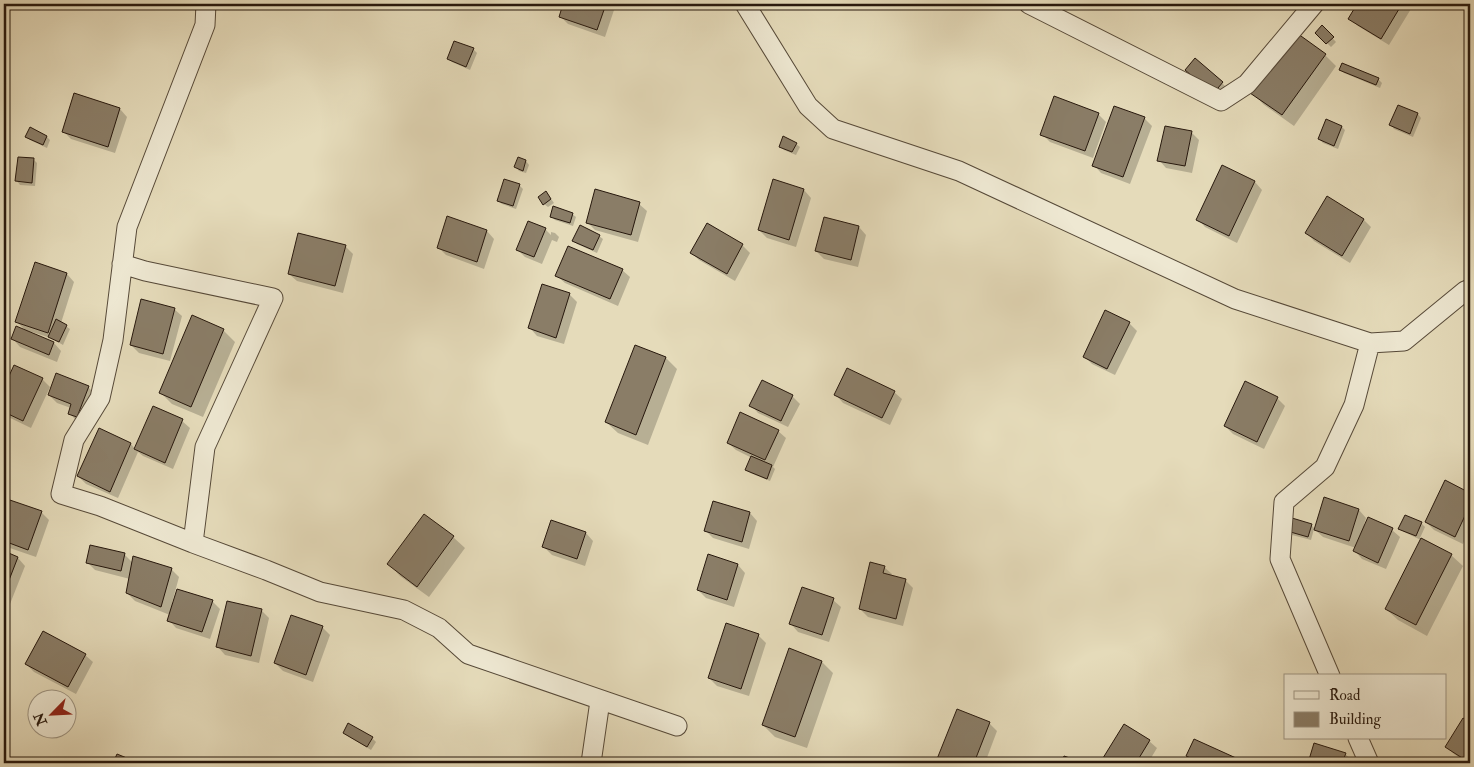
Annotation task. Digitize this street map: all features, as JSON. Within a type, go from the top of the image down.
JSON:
[{"type":"street","points":[[206,4],[205,25],[127,227],[113,340],[100,398],[74,440],[61,494],[100,506],[320,592],[404,610],[438,628],[468,654],[677,726]]},
{"type":"street","points":[[746,4],[808,106],[833,128],[959,171],[1235,299],[1370,343],[1404,341],[1470,289]]},
{"type":"street","points":[[1029,4],[1221,101],[1247,84],[1314,4]]},
{"type":"street","points":[[122,264],[145,271],[273,298],[205,448],[193,543]]},
{"type":"street","points":[[1329,674],[1280,559],[1284,502],[1325,467],[1354,405],[1370,343]]},
{"type":"street","points":[[591,763],[600,701]]},
{"type":"street","points":[[1359,740],[1369,763]]},
{"type":"building","points":[[563,4],[606,4],[597,30],[559,17]]},
{"type":"building","points":[[1357,4],[1402,4],[1381,39],[1348,19]]},
{"type":"building","points":[[1322,25],[1334,37],[1326,44],[1315,33]]},
{"type":"building","points":[[1294,31],[1326,54],[1282,115],[1250,93]]},
{"type":"building","points":[[454,41],[474,48],[466,67],[447,59]]},
{"type":"building","points":[[1195,58],[1223,82],[1213,94],[1185,70]]},
{"type":"building","points":[[1342,63],[1379,78],[1376,85],[1339,70]]},
{"type":"building","points":[[74,93],[120,108],[108,147],[62,132]]},
{"type":"building","points":[[1054,96],[1099,113],[1085,151],[1040,135]]},
{"type":"building","points":[[1398,105],[1418,113],[1410,134],[1389,125]]},
{"type":"building","points":[[1114,106],[1145,117],[1123,177],[1092,166]]},
{"type":"building","points":[[1326,119],[1342,126],[1334,146],[1318,139]]},
{"type":"building","points":[[1165,126],[1192,131],[1185,166],[1157,161]]},
{"type":"building","points":[[30,127],[47,136],[43,145],[25,137]]},
{"type":"building","points":[[783,136],[797,143],[792,152],[779,147]]},
{"type":"building","points":[[18,157],[34,158],[32,183],[15,181]]},
{"type":"building","points":[[518,157],[526,160],[523,171],[514,167]]},
{"type":"building","points":[[1222,165],[1255,181],[1229,236],[1196,220]]},
{"type":"building","points":[[504,179],[520,184],[513,206],[497,201]]},
{"type":"building","points":[[773,179],[804,189],[789,240],[758,230]]},
{"type":"building","points":[[595,189],[640,202],[631,235],[586,223]]},
{"type":"building","points":[[546,191],[551,199],[543,205],[538,197]]},
{"type":"building","points":[[1327,196],[1364,219],[1342,256],[1305,233]]},
{"type":"building","points":[[553,206],[573,213],[570,223],[550,217]]},
{"type":"building","points":[[447,216],[487,230],[477,262],[437,248]]},
{"type":"building","points":[[824,217],[859,226],[851,260],[815,251]]},
{"type":"building","points":[[528,221],[546,228],[534,257],[516,250]]},
{"type":"building","points":[[707,223],[743,244],[727,274],[690,253]]},
{"type":"building","points":[[580,225],[600,235],[593,250],[572,241]]},
{"type":"building","points":[[298,233],[346,245],[335,286],[288,274]]},
{"type":"building","points":[[568,246],[623,269],[610,299],[555,276]]},
{"type":"building","points":[[35,262],[67,273],[48,333],[15,322]]},
{"type":"building","points":[[542,284],[570,293],[556,338],[528,328]]},
{"type":"building","points":[[141,299],[175,308],[163,354],[130,345]]},
{"type":"building","points":[[1105,310],[1130,322],[1107,369],[1083,357]]},
{"type":"building","points":[[192,315],[224,329],[191,407],[159,393]]},
{"type":"building","points":[[56,319],[67,325],[59,342],[48,337]]},
{"type":"building","points":[[16,326],[54,342],[49,355],[11,339]]},
{"type":"building","points":[[635,345],[666,357],[636,435],[605,422]]},
{"type":"building","points":[[14,365],[43,378],[23,421],[4,412],[4,387]]},
{"type":"building","points":[[847,368],[895,391],[882,418],[834,395]]},
{"type":"building","points":[[56,373],[89,386],[77,417],[68,414],[71,404],[48,395]]},
{"type":"building","points":[[762,380],[793,395],[781,421],[749,406]]},
{"type":"building","points":[[1245,381],[1278,397],[1257,442],[1224,426]]},
{"type":"building","points":[[153,406],[183,419],[165,463],[134,449]]},
{"type":"building","points":[[740,412],[779,430],[765,460],[727,443]]},
{"type":"building","points":[[99,428],[131,443],[110,492],[77,476]]},
{"type":"building","points":[[751,456],[772,465],[767,479],[745,470]]},
{"type":"building","points":[[1445,480],[1470,493],[1470,505],[1455,537],[1425,522]]},
{"type":"building","points":[[1324,497],[1359,509],[1349,541],[1314,530]]},
{"type":"building","points":[[4,498],[42,511],[28,550],[4,541]]},
{"type":"building","points":[[713,501],[750,512],[742,542],[704,531]]},
{"type":"building","points":[[424,514],[454,536],[417,587],[387,564]]},
{"type":"building","points":[[1405,515],[1422,522],[1416,536],[1398,529]]},
{"type":"building","points":[[1368,517],[1393,528],[1378,563],[1353,551]]},
{"type":"building","points":[[1292,518],[1312,524],[1308,537],[1287,531]]},
{"type":"building","points":[[551,520],[586,532],[577,559],[542,547]]},
{"type":"building","points":[[1421,538],[1452,554],[1416,625],[1385,609]]},
{"type":"building","points":[[90,545],[125,553],[121,571],[86,563]]},
{"type":"building","points":[[4,551],[18,557],[4,593]]},
{"type":"building","points":[[708,554],[738,564],[727,600],[697,590]]},
{"type":"building","points":[[133,556],[172,568],[161,607],[126,593]]},
{"type":"building","points":[[870,562],[885,566],[883,573],[906,579],[896,619],[859,609]]},
{"type":"building","points":[[802,587],[834,598],[822,635],[789,624]]},
{"type":"building","points":[[177,589],[213,600],[202,632],[167,621]]},
{"type":"building","points":[[227,601],[262,609],[251,656],[216,647]]},
{"type":"building","points":[[291,615],[323,626],[306,675],[274,663]]},
{"type":"building","points":[[726,623],[759,634],[741,689],[708,678]]},
{"type":"building","points":[[43,631],[86,654],[68,687],[25,664]]},
{"type":"building","points":[[789,648],[822,661],[795,737],[762,725]]},
{"type":"building","points":[[957,709],[990,722],[974,763],[947,763],[937,759]]},
{"type":"building","points":[[1463,718],[1470,722],[1470,763],[1445,747]]},
{"type":"building","points":[[348,723],[373,737],[367,747],[343,733]]},
{"type":"building","points":[[1124,724],[1150,740],[1136,763],[1112,763],[1103,758]]},
{"type":"building","points":[[1194,739],[1236,758],[1234,763],[1201,763],[1186,756]]},
{"type":"building","points":[[1314,743],[1346,753],[1342,763],[1308,763]]},
{"type":"building","points":[[117,754],[139,763],[113,763]]},
{"type":"building","points":[[1064,756],[1084,763],[1061,763]]}]
